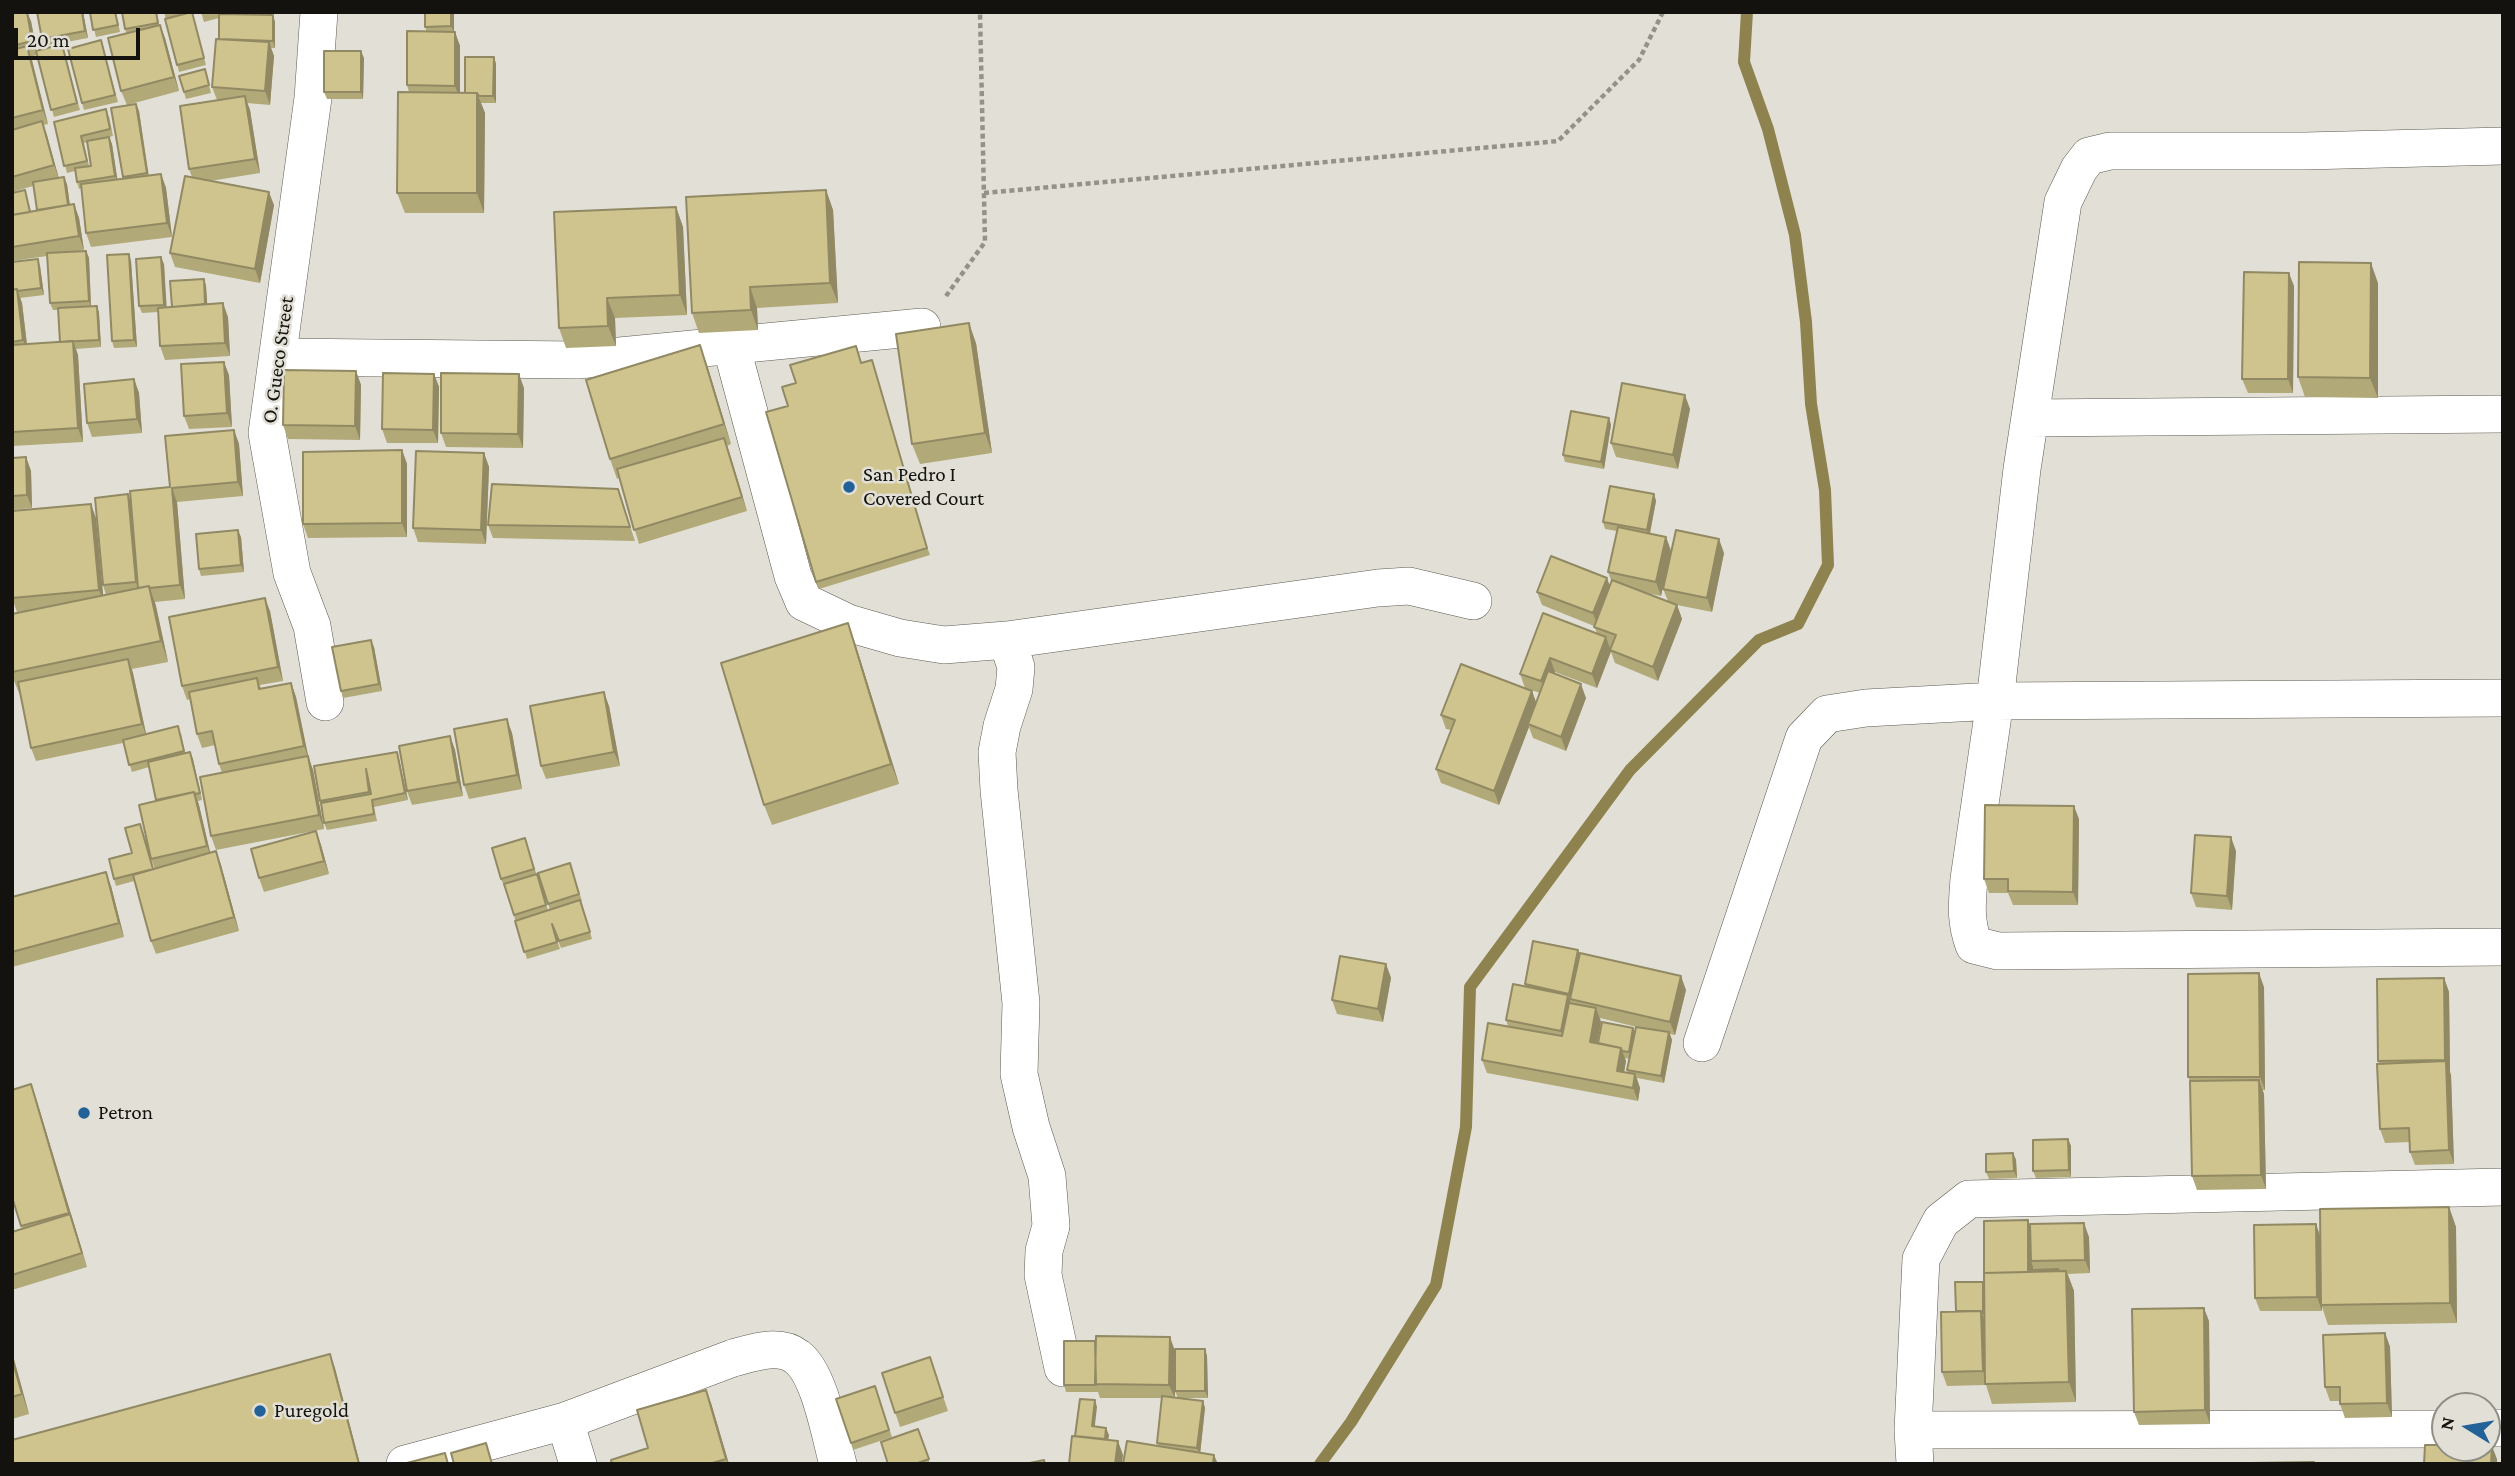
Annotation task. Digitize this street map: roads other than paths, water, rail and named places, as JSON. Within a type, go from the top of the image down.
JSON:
[{"type":"street","name":"O. Gueco Street","points":[[320,12],[313,98],[267,433],[292,573],[312,626],[325,702]]},
{"type":"street","points":[[2503,146],[2305,151],[2110,150],[2089,156],[2079,169],[2063,202],[2030,418],[1995,701],[1969,879],[1967,927],[1975,945],[1998,951],[2503,947]]},
{"type":"street","points":[[279,357],[578,360],[922,327]]},
{"type":"street","points":[[731,345],[793,576],[804,601],[848,623],[900,638],[944,645],[1007,640],[1378,588],[1409,586],[1473,601]]},
{"type":"street","points":[[2030,418],[2503,414]]},
{"type":"street","points":[[1007,640],[1016,667],[1014,689],[1002,726],[998,752],[999,790],[1021,1003],[1020,1074],[1031,1127],[1047,1176],[1051,1226],[1044,1251],[1043,1275],[1063,1368]]},
{"type":"street","points":[[1702,1043],[1804,738],[1827,714],[1866,708],[1995,701],[2503,698]]},
{"type":"street","points":[[2431,1429],[1914,1447],[1921,1259],[1941,1220],[1969,1199],[2503,1187]]},
{"type":"street","points":[[405,1464],[565,1421],[733,1358],[758,1352],[784,1351],[796,1356],[810,1373],[838,1464]]},
{"type":"street","points":[[565,1421],[578,1464]]},
{"type":"waterway","points":[[1320,1464],[1351,1422],[1436,1285],[1466,1127],[1470,987],[1630,770],[1759,640],[1798,624],[1828,565],[1825,490],[1811,404],[1806,322],[1795,235],[1768,129],[1744,62],[1747,12]]},
{"type":"place","name":"San Pedro I Covered Court","points":[[849,487]]},
{"type":"place","name":"Petron","points":[[84,1113]]},
{"type":"place","name":"Puregold","points":[[260,1411]]}]
